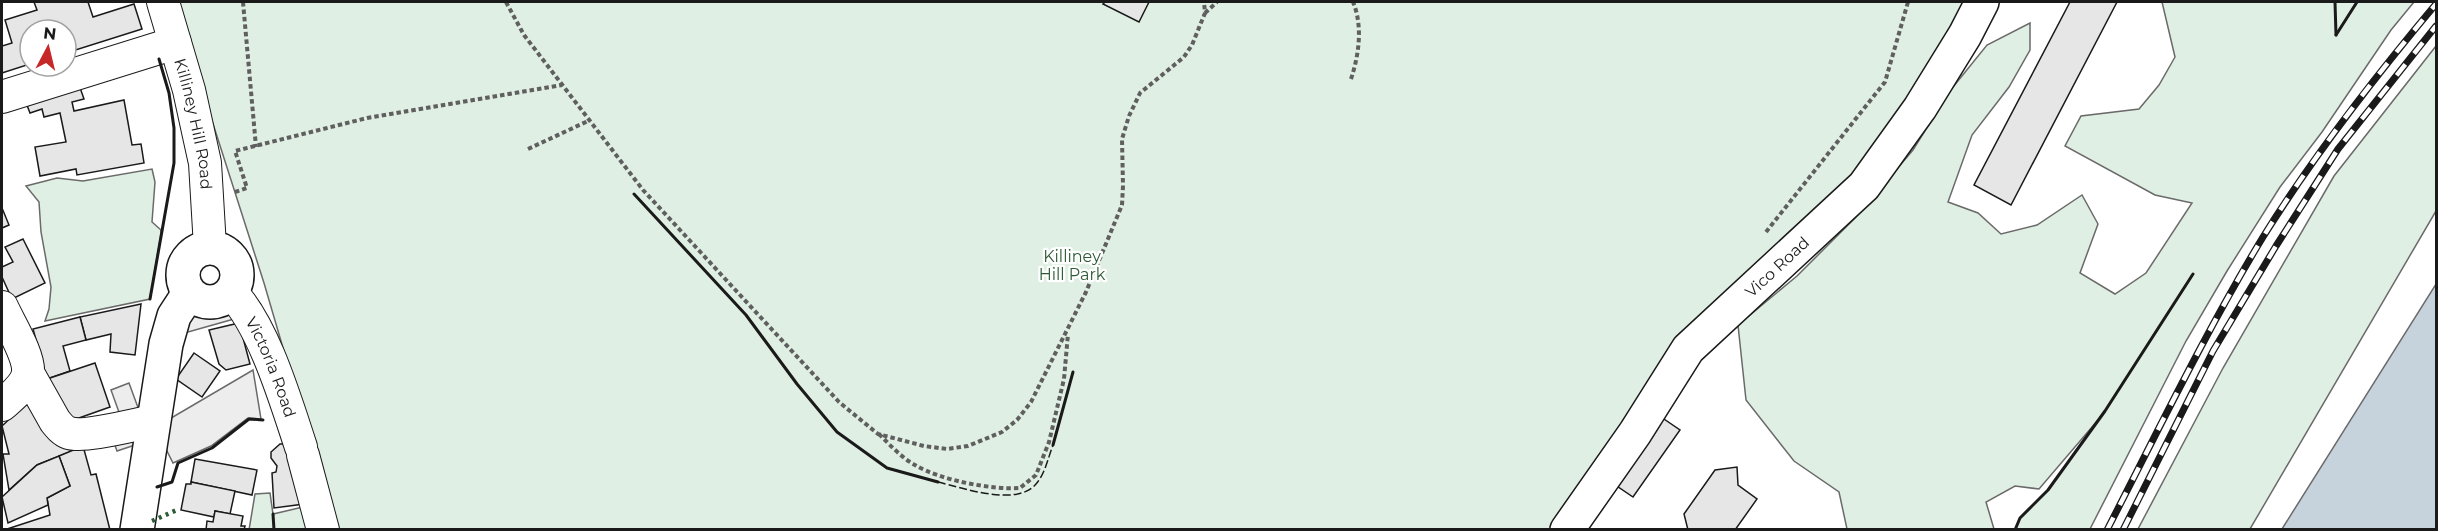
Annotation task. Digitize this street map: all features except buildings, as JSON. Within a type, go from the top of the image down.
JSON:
[{"type":"main road","name":"Vico Road","points":[[1567,530],[1635,433],[1688,349],[1864,186],[1920,108],[1965,35],[1982,2]]},
{"type":"main road","points":[[210,247],[220,249],[234,262],[237,280],[231,292],[215,302],[198,300],[189,293],[183,277],[184,264],[194,252],[210,247]]},
{"type":"main road","points":[[137,530],[166,344],[174,316],[189,293]]},
{"type":"street","name":"Killiney Hill Road","points":[[163,2],[189,90],[206,163],[210,247]]},
{"type":"street","points":[[2,98],[175,43]]},
{"type":"street","name":"Victoria Road","points":[[231,292],[243,305],[278,381],[302,451],[323,530]]},
{"type":"street","points":[[2,307],[25,358],[28,373],[60,428],[70,433],[97,432],[154,421]]},
{"type":"street","points":[[2,405],[21,387],[28,373]]},
{"type":"path","points":[[243,2],[256,147]]},
{"type":"path","points":[[506,2],[524,36],[643,190],[839,402],[914,465],[932,472],[994,487],[1020,488],[1036,475],[1049,442],[1064,379],[1068,331]]},
{"type":"path","points":[[1204,2],[1205,13]]},
{"type":"path","points":[[878,434],[924,446],[947,449],[968,446],[1002,432],[1017,420],[1031,402],[1068,331],[1122,206],[1124,186],[1122,139],[1129,116],[1140,93],[1184,57],[1192,45],[1205,13],[1217,2]]},
{"type":"path","points":[[1351,80],[1357,62],[1359,41],[1353,2]]},
{"type":"path","points":[[1797,194],[1885,82],[1908,2]]},
{"type":"path","points":[[206,163],[224,165],[233,192],[247,188],[235,151],[367,118],[562,85]]},
{"type":"path","points":[[528,149],[588,121]]},
{"type":"green space","name":"Killiney Hill Park","points":[[174,2],[1971,2],[1856,178],[1552,530],[336,529],[264,283]]},
{"type":"green space","points":[[2162,2],[2414,2],[2391,30],[2322,132],[2280,187],[2227,271],[2186,341],[2090,529],[2015,529],[2020,518],[2048,490],[2098,420],[2039,489],[2015,486],[1986,502],[1994,529],[1847,529],[1839,492],[1794,461],[1746,400],[1738,325],[1797,276],[1855,218],[1913,150],[1949,92],[1987,45],[2030,23],[2030,50],[2009,87],[1972,135],[1948,202],[1978,213],[2001,234],[2037,225],[2082,195],[2098,224],[2080,273],[2115,294],[2146,273],[2192,203],[2155,195],[2065,146],[2081,116],[2139,109],[2159,85],[2175,57]]},
{"type":"green space","points":[[2436,46],[2436,211],[2250,529],[2138,529],[2223,368],[2334,176]]},
{"type":"green space","points":[[152,169],[155,182],[152,222],[161,230],[161,234],[150,299],[45,321],[49,309],[51,287],[41,232],[39,202],[26,186],[57,178],[83,181]]},
{"type":"green space","points":[[270,493],[273,514],[303,507],[308,530],[249,530],[255,494]]},
{"type":"shaded area","points":[[2436,284],[2436,529],[2282,529]]},
{"type":"shaded area","points":[[230,304],[241,317],[181,334],[199,308]]},
{"type":"shaded area","points":[[253,370],[261,419],[248,418],[211,446],[173,463],[163,443],[166,421]]},
{"type":"shaded area","points":[[129,383],[140,413],[126,419],[135,445],[117,451],[106,420],[120,415],[111,390]]},
{"type":"railway","points":[[2107,530],[2202,345],[2263,237],[2345,118],[2436,4]]},
{"type":"railway","points":[[2123,530],[2213,351],[2276,246],[2338,149],[2436,26]]},
{"type":"hedge","points":[[152,521],[179,509]]},
{"type":"fence","points":[[938,482],[989,494],[1016,494],[1027,491],[1042,476],[1053,445]]},
{"type":"wall","points":[[2335,2],[2336,35]]},
{"type":"wall","points":[[2336,35],[2357,2]]},
{"type":"wall","points":[[150,299],[174,163],[174,128],[169,93],[159,59]]},
{"type":"wall","points":[[634,194],[746,315],[797,384],[837,432],[887,468],[938,482]]},
{"type":"wall","points":[[2015,530],[2020,518],[2048,490],[2105,411],[2193,274]]},
{"type":"wall","points":[[1053,445],[1073,372]]},
{"type":"wall","points":[[157,487],[172,482],[178,463],[212,448],[249,419],[263,420]]},
{"type":"wall","points":[[273,514],[274,530]]}]
